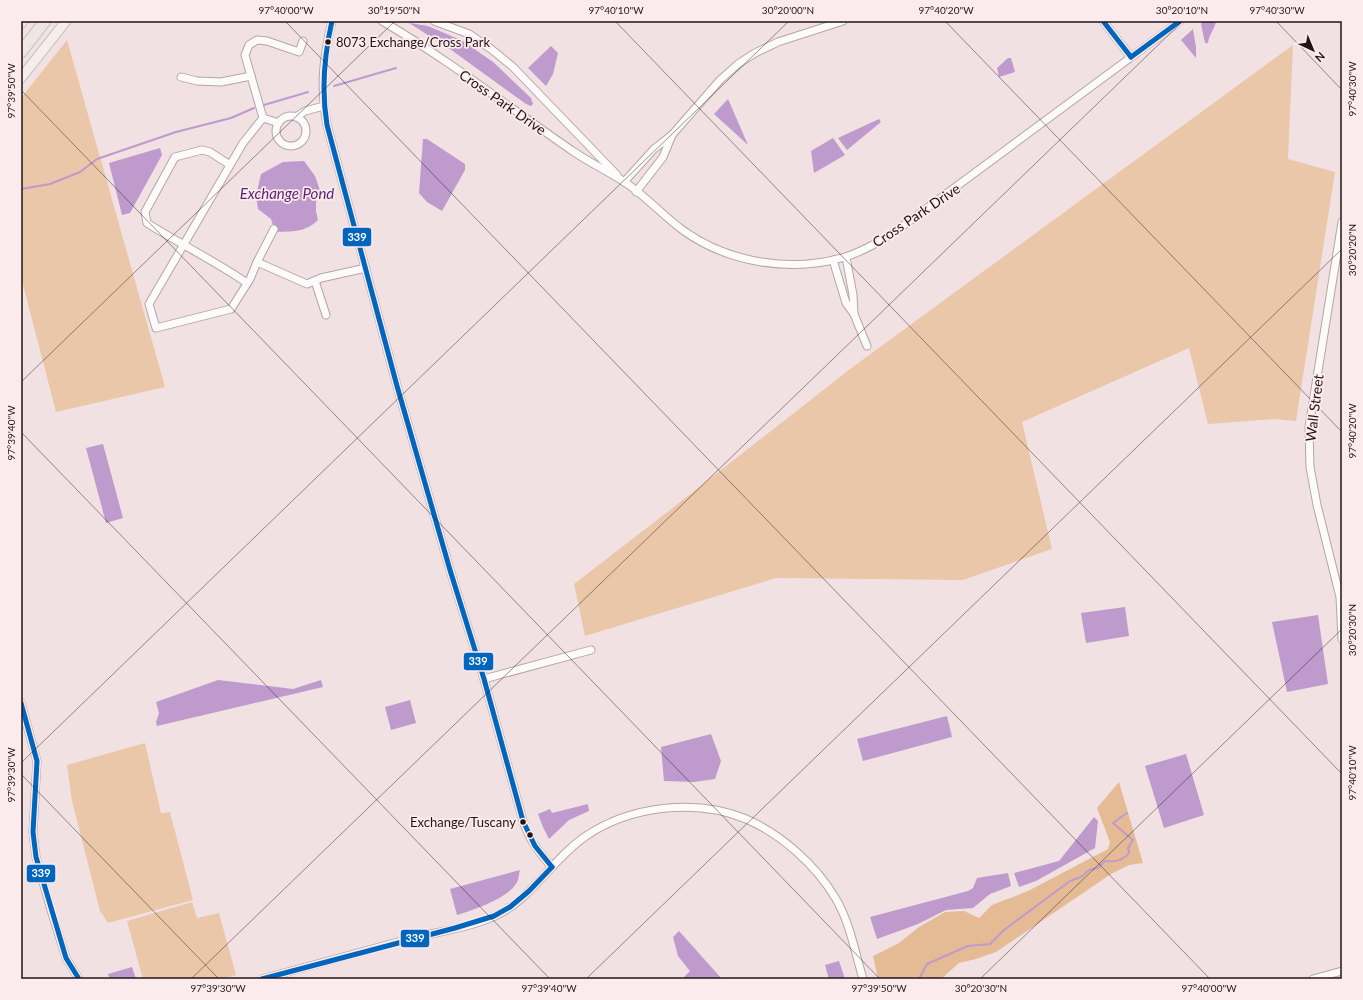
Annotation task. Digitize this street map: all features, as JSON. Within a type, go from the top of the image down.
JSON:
[{"type":"highway","points":[[21,40],[37,21]]},
{"type":"highway","points":[[21,52],[45,21]]},
{"type":"main road","points":[[21,78],[66,21]]},
{"type":"street","points":[[332,21],[323,72],[324,106],[327,125],[398,386],[444,547],[484,679],[523,822],[529,838],[536,849],[552,866]]},
{"type":"street","name":"Cross Park Drive","points":[[382,21],[436,56],[575,153],[624,182]]},
{"type":"street","name":"Cross Park Drive","points":[[434,21],[469,34],[491,49],[513,67],[624,182],[684,231],[723,251],[760,262],[780,264],[805,264],[833,260],[846,257],[876,244],[896,231],[1180,21]]},
{"type":"street","points":[[624,182],[654,149],[672,135],[720,80],[738,64],[755,53],[778,42],[843,21]]},
{"type":"street","points":[[1103,21],[1131,57]]},
{"type":"street","points":[[263,118],[245,55],[249,45],[257,40],[267,41],[299,52]]},
{"type":"street","points":[[299,60],[299,52],[303,41]]},
{"type":"street","points":[[181,77],[197,81],[221,82],[251,76]]},
{"type":"street","points":[[296,117],[304,123],[306,133],[301,142],[297,145],[287,145],[279,138],[276,130],[279,123],[286,117],[296,117],[305,111],[324,106]]},
{"type":"street","points":[[263,118],[279,123]]},
{"type":"street","points":[[263,118],[243,143],[149,304],[156,328],[232,308],[248,283],[274,229]]},
{"type":"street","points":[[636,192],[663,157],[672,135]]},
{"type":"street","points":[[230,165],[210,152],[202,150],[175,157],[145,212],[147,223],[184,246],[229,270],[248,283]]},
{"type":"street","name":"Wall Street","points":[[1342,222],[1309,427],[1310,467],[1313,489],[1340,597],[1342,639]]},
{"type":"street","points":[[846,257],[853,294],[854,314]]},
{"type":"street","points":[[833,260],[846,303],[854,314],[867,346]]},
{"type":"street","points":[[257,262],[307,284],[321,278],[366,268]]},
{"type":"street","points":[[315,281],[326,315]]},
{"type":"street","points":[[484,679],[591,650]]},
{"type":"street","points":[[21,703],[37,761],[33,832],[36,857],[66,958],[79,979]]},
{"type":"street","points":[[262,979],[455,928],[494,916],[510,907],[529,891],[572,847],[586,836],[606,824],[632,814],[652,810],[683,807],[718,811],[744,818],[763,828],[795,851],[823,879],[836,898],[846,918],[863,979]]},
{"type":"street","points":[[1313,979],[1342,971]]},
{"type":"shaded area","points":[[67,40],[165,387],[56,412],[21,277],[21,98]]},
{"type":"shaded area","points":[[1293,45],[1288,159],[1335,172],[1296,421],[1274,419],[1208,424],[1189,348],[1022,422],[1052,549],[963,580],[776,578],[585,636],[574,584],[854,366]]},
{"type":"shaded area","points":[[145,743],[161,813],[170,812],[193,900],[108,923],[100,911],[72,801],[67,765]]},
{"type":"shaded area","points":[[1119,782],[1143,863],[1129,865],[1111,874],[996,952],[959,963],[941,979],[878,979],[873,956],[899,943],[919,927],[945,912],[964,911],[979,918],[992,905],[1028,891],[1108,849],[1110,842],[1097,808]]},
{"type":"shaded area","points":[[192,902],[197,918],[219,913],[236,975],[221,979],[143,979],[127,921]]},
{"type":"water","points":[[1203,21],[1216,21],[1208,43],[1205,43],[1201,24]]},
{"type":"water","points":[[409,23],[428,26],[463,41],[493,62],[531,98],[533,104],[531,106],[526,104],[450,49]]},
{"type":"water","points":[[1193,29],[1196,47],[1196,58],[1181,40]]},
{"type":"water","points":[[551,46],[558,53],[553,74],[546,86],[528,68]]},
{"type":"water","points":[[1008,58],[1011,58],[1015,72],[999,77],[997,68]]},
{"type":"water","points":[[728,99],[748,145],[714,114]]},
{"type":"water","points":[[879,119],[881,122],[847,150],[838,138]]},
{"type":"water","points":[[833,138],[845,155],[814,173],[811,151]]},
{"type":"water","points":[[423,139],[427,139],[465,164],[465,170],[442,211],[427,202],[419,193]]},
{"type":"water","points":[[160,148],[162,155],[130,213],[122,215],[109,163]]},
{"type":"water","name":"Exchange Pond","points":[[304,161],[315,176],[320,190],[316,201],[318,220],[303,229],[275,232],[271,219],[258,209],[256,196],[261,174],[283,162]]},
{"type":"water","points":[[103,444],[123,518],[106,523],[86,448]]},
{"type":"water","points":[[1125,607],[1129,636],[1086,643],[1081,613]]},
{"type":"water","points":[[1318,615],[1328,684],[1287,692],[1272,622]]},
{"type":"water","points":[[218,680],[293,689],[321,680],[323,687],[157,726],[156,722],[159,713],[156,702]]},
{"type":"water","points":[[410,700],[416,723],[391,730],[385,707]]},
{"type":"water","points":[[947,716],[952,737],[863,761],[857,739]]},
{"type":"water","points":[[711,734],[721,761],[715,779],[694,782],[664,781],[661,747]]},
{"type":"water","points":[[1186,754],[1204,815],[1164,828],[1145,766]]},
{"type":"water","points":[[588,804],[589,811],[569,820],[549,839],[538,814],[550,809],[552,813]]},
{"type":"water","points":[[1094,817],[1098,821],[1095,848],[1036,881],[1019,887],[1014,873],[1059,861]]},
{"type":"water","points":[[520,870],[517,882],[507,893],[490,903],[457,915],[450,889]]},
{"type":"water","points":[[1008,873],[1011,886],[990,894],[973,908],[946,910],[918,924],[877,939],[870,917],[968,891],[973,888],[977,878]]},
{"type":"water","points":[[679,931],[722,979],[684,979],[690,971],[678,956],[673,937]]},
{"type":"water","points":[[839,961],[845,979],[829,979],[825,965]]},
{"type":"water","points":[[132,967],[136,979],[110,979],[108,974]]},
{"type":"waterway","points":[[334,86],[396,68]]},
{"type":"waterway","points":[[264,105],[308,92]]},
{"type":"waterway","points":[[21,189],[50,184],[80,172],[97,159],[176,132],[231,118],[254,108]]},
{"type":"waterway","points":[[917,979],[920,977],[927,964],[968,946],[990,944],[1004,930],[1070,881],[1081,877],[1089,870],[1098,868],[1105,861],[1115,861],[1127,856],[1129,853],[1128,848],[1133,840],[1113,823],[1127,813]]},
{"type":"transit line","name":"339","points":[[332,21],[324,73],[324,98],[327,125],[397,386],[450,570],[484,679],[523,821],[535,846],[552,867]]},
{"type":"transit line","name":"339","points":[[1103,21],[1131,57]]},
{"type":"transit line","name":"339","points":[[1131,57],[1180,21]]},
{"type":"transit line","name":"339","points":[[21,703],[37,761],[33,832],[36,857],[66,958],[79,979]]},
{"type":"transit line","name":"339","points":[[262,979],[455,928],[494,916],[510,907],[529,891],[552,867]]},
{"type":"place","name":"8073 Exchange/Cross Park","points":[[328,42]]},
{"type":"place","name":"Exchange/Tuscany","points":[[523,822]]}]
